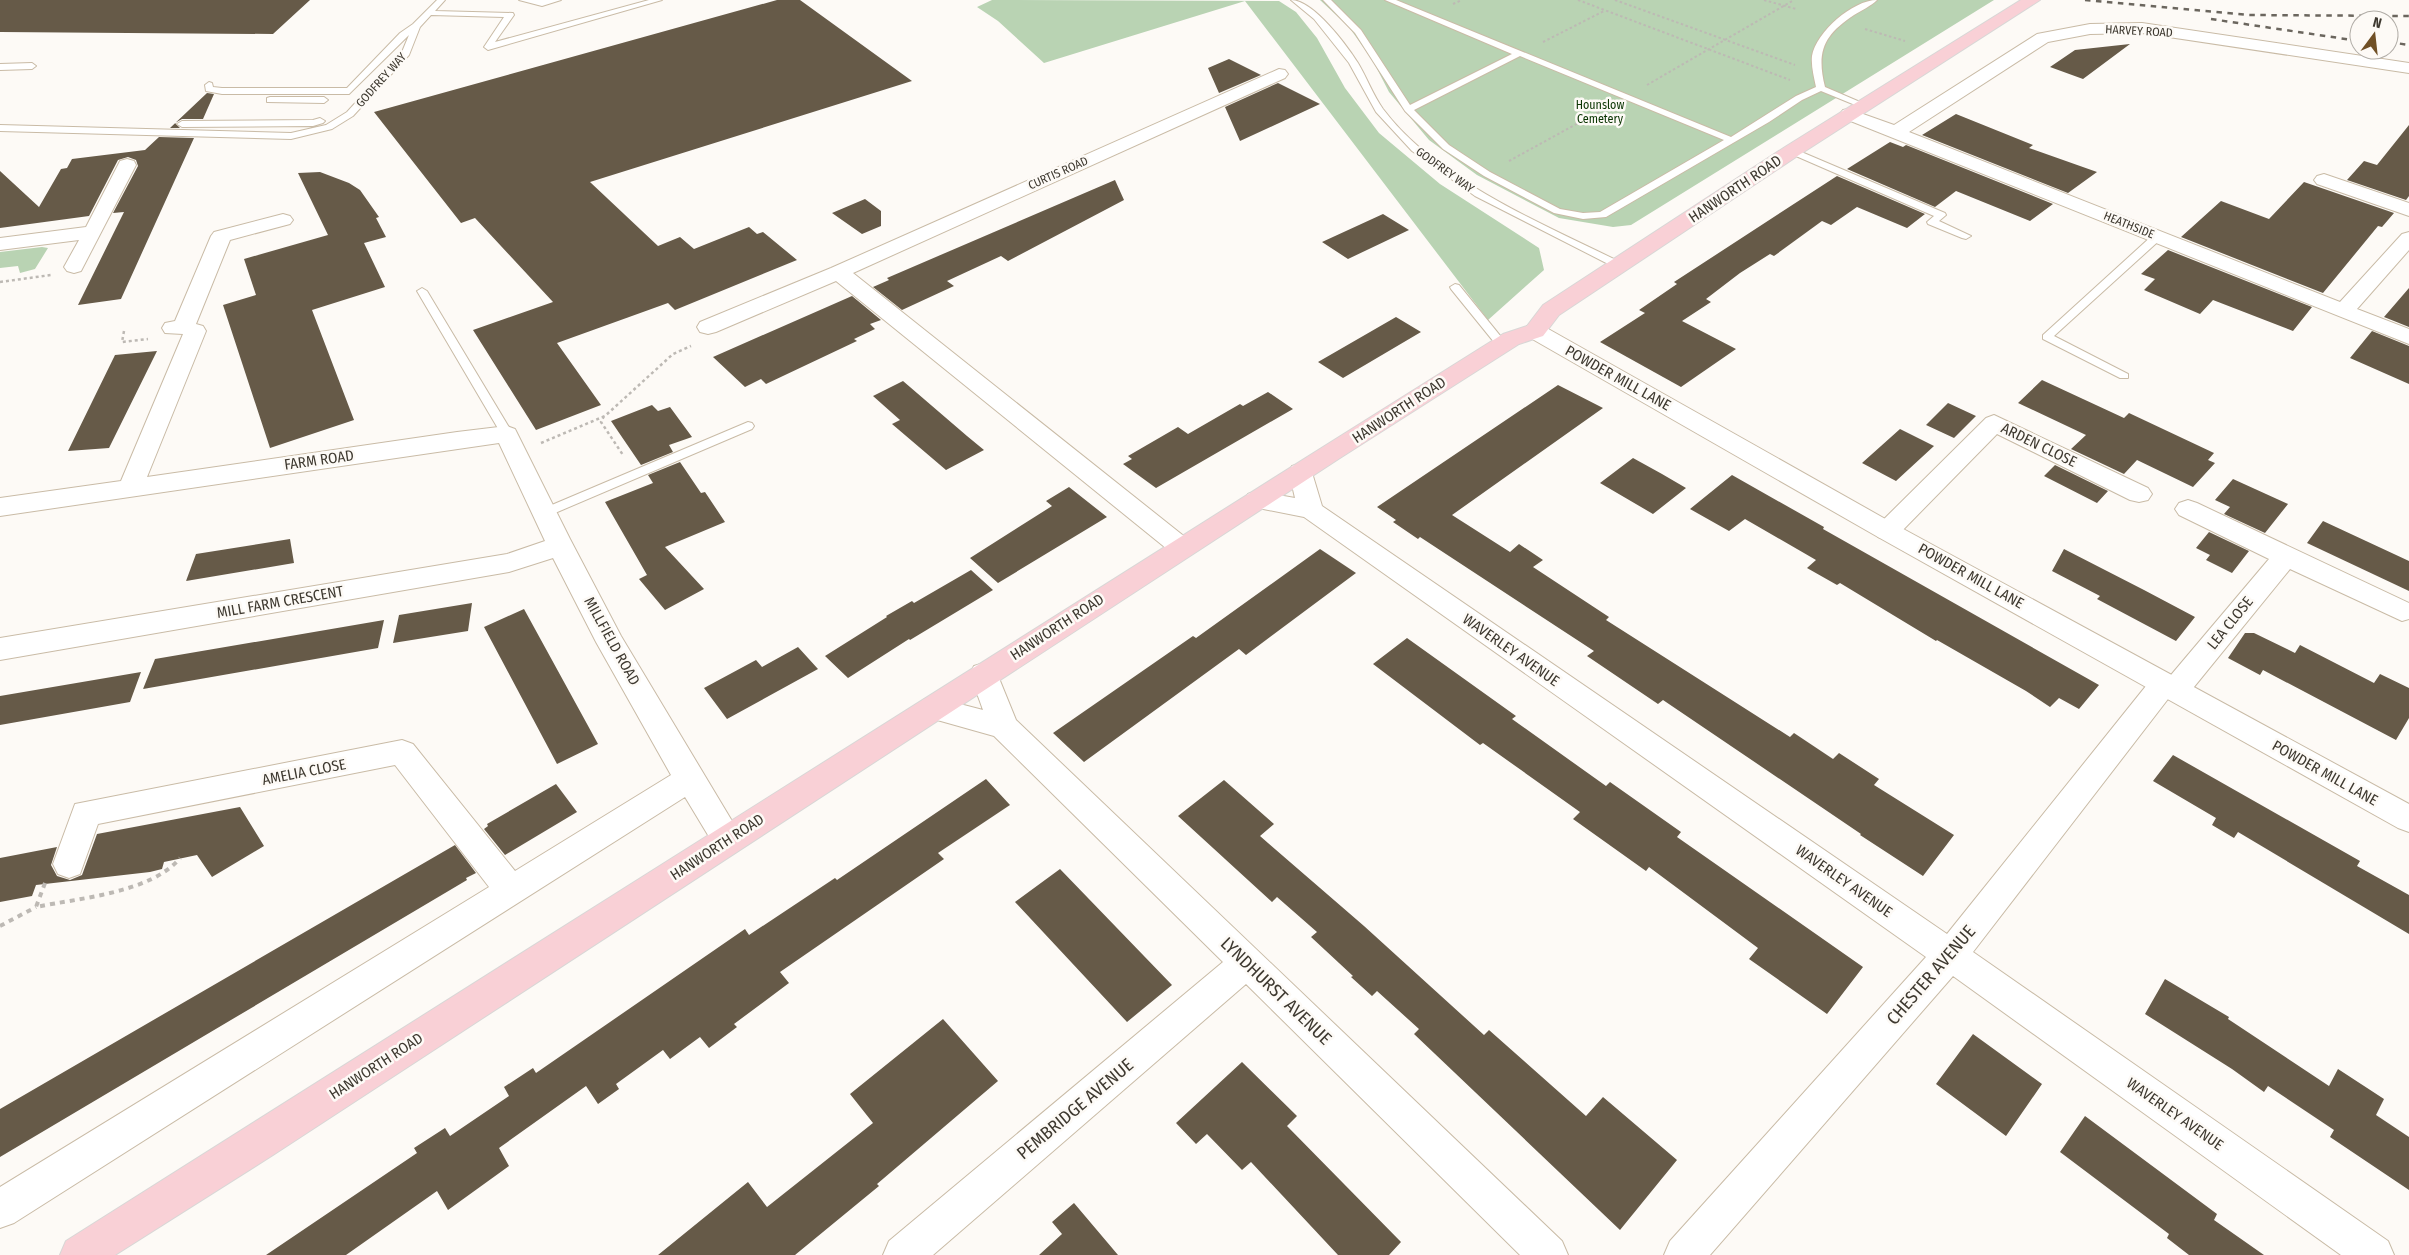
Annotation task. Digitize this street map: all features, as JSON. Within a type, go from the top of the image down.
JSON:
[{"type":"main road","name":"HANWORTH ROAD","points":[[80,1255],[728,841],[1181,547],[1502,345],[1535,331],[1551,310],[1792,151],[2026,4]]},
{"type":"street","name":"HARVEY ROAD","points":[[1896,132],[2043,38],[2090,29],[2142,28],[2409,68]]},
{"type":"street","name":"CURTIS ROAD","points":[[708,326],[838,272],[1279,74]]},
{"type":"street","name":"HEATHSIDE","points":[[1856,110],[1896,132],[2409,337]]},
{"type":"street","points":[[65,271],[93,232],[127,166]]},
{"type":"street","points":[[2324,180],[2409,210]]},
{"type":"street","points":[[131,487],[195,331],[179,327],[222,227],[283,220]]},
{"type":"street","points":[[0,244],[93,232]]},
{"type":"street","points":[[2343,311],[2409,238]]},
{"type":"street","points":[[838,272],[1181,547]]},
{"type":"street","name":"POWDER MILL LANE","points":[[1535,331],[1887,531],[2409,819]]},
{"type":"street","name":"ARDEN CLOSE","points":[[1887,531],[1994,423],[2139,494]]},
{"type":"street","name":"FARM ROAD","points":[[0,507],[131,487],[512,444]]},
{"type":"street","name":"MILLFIELD ROAD","points":[[512,444],[559,546],[689,779],[728,841]]},
{"type":"street","points":[[1301,472],[1311,510]]},
{"type":"street","name":"WAVERLEY AVENUE","points":[[1257,500],[1311,510],[1950,955],[2374,1255]]},
{"type":"street","points":[[2188,509],[2402,611]]},
{"type":"street","name":"MILL FARM CRESCENT","points":[[0,649],[510,563],[559,546]]},
{"type":"street","name":"LEA CLOSE","points":[[2170,687],[2286,556]]},
{"type":"street","name":"LYNDHURST AVENUE","points":[[984,674],[1004,727],[1548,1255]]},
{"type":"street","name":"CHESTER AVENUE","points":[[1684,1255],[1950,955],[2170,687]]},
{"type":"street","name":"LYNDHURST AVENUE","points":[[933,708],[1004,727]]},
{"type":"street","name":"AMELIA CLOSE","points":[[69,864],[86,813],[402,752],[511,890]]},
{"type":"street","points":[[0,1209],[689,779]]},
{"type":"street","name":"PEMBRIDGE AVENUE","points":[[903,1255],[1246,963]]},
{"type":"lane","name":"GODFREY WAY","points":[[0,128],[291,136],[329,127],[350,114],[406,53],[416,26],[441,0]]},
{"type":"lane","points":[[522,0],[542,4],[557,0]]},
{"type":"lane","points":[[429,12],[510,15],[488,47],[658,0]]},
{"type":"lane","name":"GODFREY WAY","points":[[1295,0],[1318,17],[1353,62],[1379,110],[1415,149],[1478,194],[1620,266]]},
{"type":"lane","points":[[1327,0],[1358,32],[1408,109],[1446,147],[1487,174],[1557,211],[1583,216],[1602,215],[1820,86]]},
{"type":"lane","points":[[1388,0],[1731,140]]},
{"type":"lane","points":[[1856,110],[1820,86],[1816,73],[1816,55],[1822,37],[1838,21],[1873,0]]},
{"type":"lane","points":[[209,85],[209,90],[222,91],[342,92],[350,90],[403,34],[416,26]]},
{"type":"lane","points":[[1408,109],[1520,54]]},
{"type":"lane","points":[[270,100],[346,100],[354,97],[384,66],[400,59]]},
{"type":"lane","points":[[0,67],[32,66]]},
{"type":"lane","points":[[0,123],[313,123],[350,114]]},
{"type":"lane","points":[[1792,151],[1941,215],[1932,222],[1966,236]]},
{"type":"lane","points":[[2124,376],[2047,337],[2158,236]]},
{"type":"lane","points":[[1455,287],[1502,345]]},
{"type":"lane","points":[[422,291],[512,444]]},
{"type":"lane","points":[[544,513],[748,426]]},
{"type":"path","points":[[1578,0],[1791,80],[1820,86]]},
{"type":"path","points":[[1615,0],[1816,73]]},
{"type":"path","points":[[1764,0],[1796,9]]},
{"type":"path","points":[[1520,54],[1605,10]]},
{"type":"path","points":[[1838,21],[1905,41]]},
{"type":"path","points":[[0,282],[65,271]]},
{"type":"path","points":[[635,474],[601,422],[605,416],[673,354],[693,345],[708,326]]},
{"type":"path","points":[[512,444],[605,416]]},
{"type":"path","points":[[0,926],[36,907]]},
{"type":"green space","points":[[992,0],[1279,1],[1296,12],[1317,38],[1345,88],[1379,133],[1440,184],[1539,248],[1544,270],[1488,320],[1245,1],[1044,63],[998,21],[977,7]]},
{"type":"green space","name":"Hounslow Cemetery","points":[[1320,0],[1994,0],[1631,225],[1613,227],[1559,218],[1477,175],[1429,140],[1389,92],[1373,61],[1349,27]]},
{"type":"green space","points":[[48,248],[35,269],[20,273],[18,266],[0,268],[0,252]]},
{"type":"building","points":[[0,0],[310,0],[273,34],[0,32]]},
{"type":"building","points":[[777,0],[800,0],[912,81],[590,182],[658,246],[680,237],[694,249],[749,227],[757,234],[763,232],[797,260],[675,310],[668,303],[557,343],[601,405],[536,430],[473,330],[553,302],[475,218],[461,223],[374,112]]},
{"type":"building","points":[[2130,44],[2083,79],[2050,67],[2075,50]]},
{"type":"building","points":[[1229,59],[1261,75],[1219,93],[1208,68]]},
{"type":"building","points":[[1278,83],[1320,104],[1240,141],[1225,107]]},
{"type":"building","points":[[207,93],[214,94],[203,119],[182,119],[176,123]]},
{"type":"building","points":[[1956,114],[2033,145],[2029,148],[2097,172],[2068,193],[1922,135]]},
{"type":"building","points":[[175,123],[180,128],[170,128]]},
{"type":"building","points":[[2409,125],[2409,196],[2406,200],[2347,180],[2364,161],[2377,165]]},
{"type":"building","points":[[159,137],[194,138],[121,299],[78,305],[124,212],[113,213],[138,166],[136,160],[128,157],[118,160],[89,216],[0,228],[0,171],[39,207],[61,169],[67,168],[72,159],[145,150]]},
{"type":"building","points":[[1890,142],[1903,147],[1906,145],[2053,204],[2030,221],[1956,191],[1935,207],[1847,169]]},
{"type":"building","points":[[320,172],[349,183],[360,190],[379,217],[376,218],[386,237],[364,243],[385,287],[312,310],[354,420],[270,448],[223,305],[256,295],[244,259],[328,235],[298,173]]},
{"type":"building","points":[[1837,176],[1925,214],[1907,228],[1857,207],[1831,225],[1822,221],[1774,256],[1770,254],[1740,273],[1706,299],[1711,302],[1682,321],[1736,349],[1681,387],[1600,342],[1645,313],[1639,310],[1677,284],[1674,282]]},
{"type":"building","points":[[1115,180],[1124,200],[1008,261],[1001,256],[947,281],[954,286],[902,310],[873,287],[889,280],[887,278]]},
{"type":"building","points":[[2304,182],[2394,213],[2382,227],[2378,226],[2323,293],[2181,237],[2221,201],[2269,219]]},
{"type":"building","points":[[865,199],[881,211],[881,226],[862,234],[832,213]]},
{"type":"building","points":[[1383,214],[1409,230],[1348,259],[1322,242]]},
{"type":"building","points":[[2168,250],[2312,307],[2293,331],[2213,300],[2200,314],[2144,290],[2155,279],[2141,274]]},
{"type":"building","points":[[2409,288],[2409,327],[2384,317]]},
{"type":"building","points":[[852,296],[881,320],[870,324],[875,329],[854,339],[857,341],[766,384],[761,379],[745,387],[713,357]]},
{"type":"building","points":[[1396,317],[1421,332],[1343,378],[1318,362]]},
{"type":"building","points":[[2372,331],[2409,346],[2409,384],[2350,358]]},
{"type":"building","points":[[157,351],[109,448],[68,451],[115,355]]},
{"type":"building","points":[[2042,380],[2124,418],[2129,413],[2214,453],[2208,460],[2215,463],[2193,487],[2137,460],[2124,474],[2071,449],[2086,435],[2018,403]]},
{"type":"building","points":[[903,381],[984,450],[946,470],[892,424],[900,420],[873,396]]},
{"type":"building","points":[[1558,385],[1603,408],[1452,515],[1510,552],[1519,544],[1543,560],[1533,567],[1609,617],[1606,620],[1790,737],[1794,733],[1833,759],[1839,753],[1879,779],[1874,785],[1954,835],[1923,876],[1663,700],[1658,704],[1587,656],[1594,651],[1420,537],[1418,539],[1393,522],[1396,520],[1377,507]]},
{"type":"building","points":[[1268,392],[1293,409],[1156,488],[1123,464],[1132,459],[1128,456],[1178,427],[1188,434],[1240,404],[1243,406]]},
{"type":"building","points":[[1948,403],[1976,416],[1954,438],[1926,425]]},
{"type":"building","points":[[652,405],[658,411],[670,407],[692,437],[669,445],[673,452],[641,465],[611,421]]},
{"type":"building","points":[[1900,429],[1934,446],[1896,481],[1862,463]]},
{"type":"building","points":[[1633,458],[1686,488],[1653,514],[1600,483]]},
{"type":"building","points":[[680,462],[701,493],[705,492],[725,522],[665,547],[704,589],[665,610],[639,579],[647,575],[605,502],[653,483],[648,475]]},
{"type":"building","points":[[2055,465],[2108,491],[2097,503],[2044,476]]},
{"type":"building","points":[[1732,475],[1824,527],[1823,529],[2099,685],[2079,709],[2059,698],[2050,707],[2026,691],[1936,641],[1840,583],[1837,585],[1807,568],[1816,560],[1745,519],[1729,531],[1690,509]]},
{"type":"building","points":[[2233,479],[2288,504],[2265,533],[2224,514],[2230,507],[2215,500]]},
{"type":"building","points":[[1069,487],[1107,517],[998,583],[970,558],[1052,506],[1046,501]]},
{"type":"building","points":[[2323,521],[2409,561],[2409,591],[2307,543]]},
{"type":"building","points":[[2209,532],[2249,551],[2232,573],[2206,560],[2210,555],[2196,548]]},
{"type":"building","points":[[290,539],[294,563],[186,581],[196,554]]},
{"type":"building","points":[[1320,549],[1356,573],[1246,655],[1239,649],[1084,762],[1053,733],[1193,636],[1196,638]]},
{"type":"building","points":[[2064,549],[2195,617],[2176,641],[2097,599],[2100,596],[2052,571]]},
{"type":"building","points":[[971,570],[993,590],[909,639],[848,678],[825,656],[886,616],[912,601],[914,603]]},
{"type":"building","points":[[472,603],[468,631],[393,643],[399,615]]},
{"type":"building","points":[[524,609],[598,744],[557,764],[484,627]]},
{"type":"building","points":[[384,620],[378,648],[143,689],[155,659]]},
{"type":"building","points":[[2245,633],[2254,633],[2295,653],[2300,645],[2374,683],[2380,674],[2409,688],[2409,718],[2396,740],[2263,670],[2260,675],[2228,658]]},
{"type":"building","points":[[1407,638],[1516,716],[1512,719],[1606,786],[1610,782],[1681,832],[1677,837],[1863,967],[1827,1014],[1749,959],[1758,948],[1649,867],[1646,871],[1573,819],[1580,812],[1483,743],[1480,745],[1373,664]]},
{"type":"building","points":[[798,647],[818,669],[727,719],[704,688],[756,660],[762,667]]},
{"type":"building","points":[[141,672],[130,702],[0,725],[0,696]]},
{"type":"building","points":[[2173,755],[2360,861],[2357,866],[2409,895],[2409,934],[2238,832],[2234,838],[2212,825],[2216,818],[2153,781]]},
{"type":"building","points":[[986,779],[1010,805],[938,853],[944,859],[780,972],[789,983],[734,1024],[737,1027],[709,1048],[700,1037],[670,1059],[663,1050],[616,1084],[619,1089],[598,1104],[586,1086],[499,1148],[509,1166],[448,1210],[437,1191],[346,1255],[266,1255],[417,1153],[414,1148],[445,1128],[450,1136],[509,1096],[504,1087],[533,1068],[536,1073],[745,929],[749,935],[835,878],[837,880]]},
{"type":"building","points":[[1224,780],[1274,824],[1260,836],[1364,926],[1484,1035],[1489,1030],[1586,1116],[1603,1097],[1677,1160],[1620,1230],[1414,1034],[1419,1029],[1377,991],[1372,996],[1351,977],[1353,976],[1311,937],[1317,932],[1277,897],[1272,902],[1178,816]]},
{"type":"building","points":[[556,784],[577,812],[505,855],[484,829],[488,826],[487,824]]},
{"type":"building","points":[[240,807],[264,846],[212,877],[197,855],[164,862],[162,869],[150,872],[36,885],[32,896],[0,902],[0,858],[57,847],[51,865],[57,876],[70,880],[82,875],[97,834]]},
{"type":"building","points":[[455,845],[476,873],[466,878],[467,880],[0,1157],[0,1109]]},
{"type":"building","points":[[1060,869],[1172,985],[1127,1022],[1015,902]]},
{"type":"building","points":[[2165,979],[2229,1017],[2228,1019],[2329,1086],[2338,1069],[2384,1099],[2376,1115],[2409,1137],[2409,1190],[2330,1137],[2334,1130],[2268,1086],[2264,1092],[2232,1069],[2145,1014]]},
{"type":"building","points":[[943,1019],[998,1081],[877,1184],[879,1186],[795,1255],[658,1255],[748,1182],[767,1207],[873,1123],[850,1094]]},
{"type":"building","points":[[1973,1034],[2042,1084],[2006,1136],[1936,1084]]},
{"type":"building","points":[[1242,1062],[1297,1116],[1287,1126],[1401,1242],[1389,1255],[1338,1255],[1251,1162],[1242,1170],[1207,1134],[1196,1144],[1176,1123]]},
{"type":"building","points":[[2085,1116],[2217,1214],[2214,1220],[2264,1255],[2189,1255],[2167,1238],[2169,1234],[2060,1152]]},
{"type":"building","points":[[1074,1203],[1118,1255],[1039,1255],[1062,1234],[1052,1222]]},
{"type":"railway","points":[[2085,0],[2249,15],[2409,16]]},
{"type":"railway","points":[[2211,19],[2349,40]]},
{"type":"railway","points":[[2399,44],[2409,45]]}]
